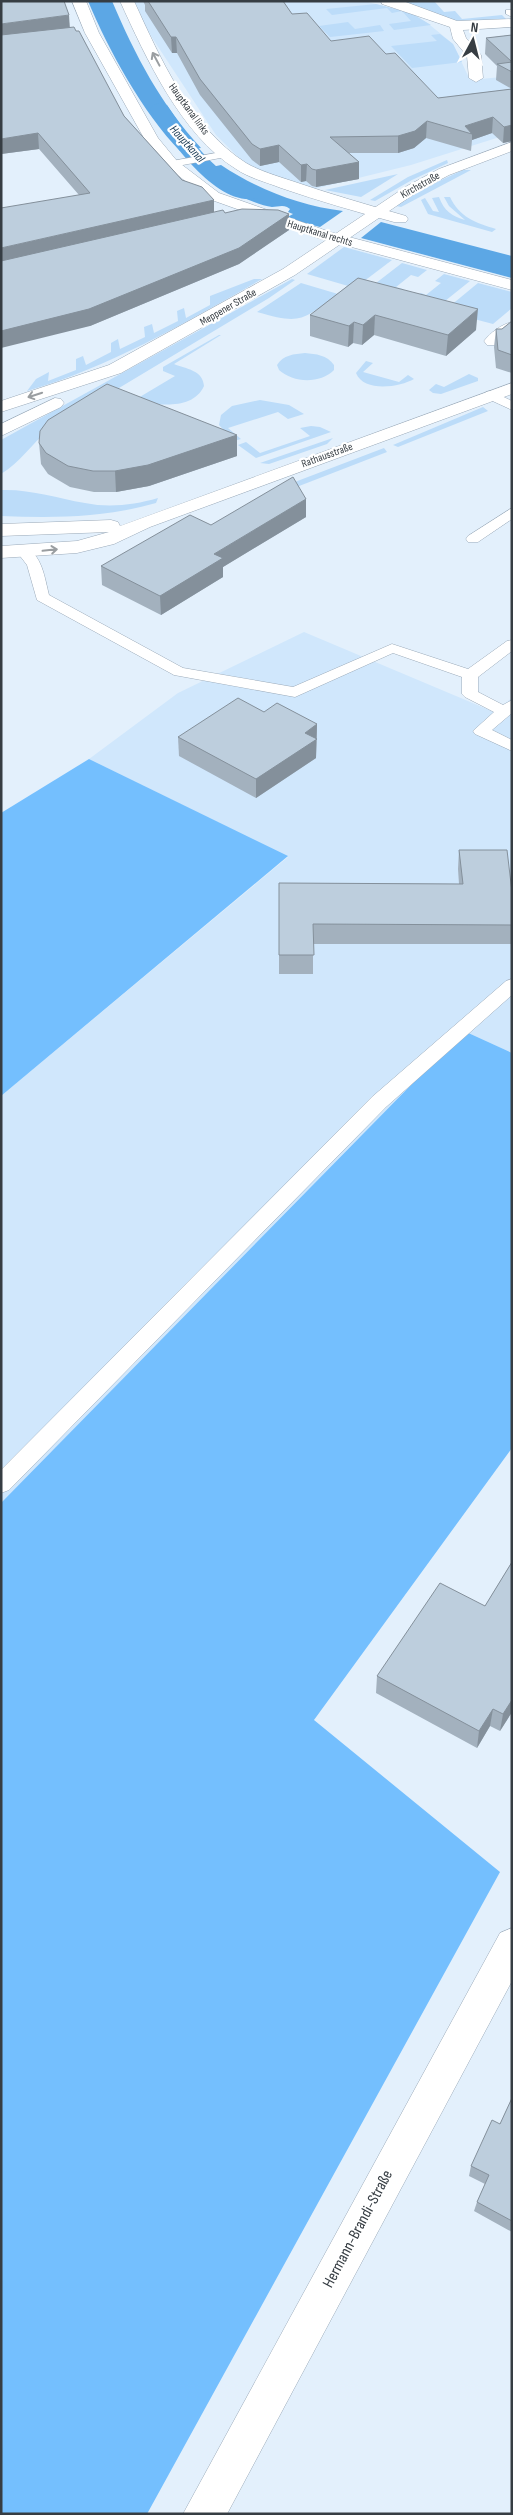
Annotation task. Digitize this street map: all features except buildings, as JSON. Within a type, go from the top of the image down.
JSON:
[{"type":"street","name":"Hauptkanal rechts","points":[[79,1],[92,34],[144,127],[214,196],[337,239],[512,285]]},
{"type":"street","name":"Hauptkanal links","points":[[127,1],[172,86],[223,155],[262,175],[400,219]]},
{"type":"street","points":[[387,1],[457,25],[511,16]]},
{"type":"street","points":[[457,25],[456,30],[460,39],[474,55],[476,78]]},
{"type":"street","points":[[74,36],[92,34]]},
{"type":"street","name":"Kirchstraße","points":[[337,239],[412,188],[444,172],[512,146]]},
{"type":"street","points":[[229,216],[245,208]]},
{"type":"street","name":"Meppener Straße","points":[[1,431],[96,383],[115,368],[281,277],[337,239]]},
{"type":"street","points":[[493,341],[512,327]]},
{"type":"street","name":"Meppener Straße","points":[[1,407],[115,368]]},
{"type":"street","name":"Rathausstraße","points":[[1,552],[24,552],[77,547],[108,540],[142,523],[512,388]]},
{"type":"street","name":"Rathausstraße","points":[[1,530],[142,523]]},
{"type":"street","name":"Hermann-Brandi-Straße","points":[[204,2514],[512,1945]]},
{"type":"lane","points":[[179,162],[223,155]]},
{"type":"lane","points":[[491,395],[512,406]]},
{"type":"lane","points":[[473,539],[512,512]]},
{"type":"lane","points":[[24,552],[34,564],[42,597],[179,672],[294,692],[392,648],[470,675]]},
{"type":"lane","points":[[470,675],[512,644]]},
{"type":"lane","points":[[470,675],[470,694],[508,708],[481,731],[512,746]]},
{"type":"lane","points":[[1,1484],[379,1102],[508,995]]},
{"type":"shaded area","points":[[133,1],[364,1],[411,13],[430,25],[453,44],[470,80],[512,76],[512,133],[411,165],[314,189],[247,166],[216,135],[147,30]]},
{"type":"shaded area","points":[[401,1],[434,1],[444,12],[455,11],[462,19],[502,15],[507,20],[472,22],[453,20]]},
{"type":"shaded area","points":[[376,4],[411,13],[431,25],[394,30],[389,24],[411,21],[402,11],[392,13],[387,8],[332,15],[326,9]]},
{"type":"shaded area","points":[[348,22],[355,29],[380,25],[384,31],[330,37],[319,26]]},
{"type":"shaded area","points":[[440,34],[453,44],[462,62],[412,68],[391,46],[437,41],[431,35]]},
{"type":"shaded area","points":[[447,160],[448,163],[412,180],[375,201],[370,200],[408,177]]},
{"type":"shaded area","points":[[463,170],[471,170],[401,207],[396,206],[426,187]]},
{"type":"shaded area","points":[[398,174],[361,197],[325,190]]},
{"type":"shaded area","points":[[439,197],[443,206],[452,215],[465,220],[449,206],[444,197],[450,197],[458,210],[469,218],[496,229],[492,232],[428,214],[421,200],[425,198],[433,211],[439,212],[432,198]]},
{"type":"shaded area","points":[[344,247],[392,260],[355,288],[307,274]]},
{"type":"shaded area","points":[[402,263],[427,270],[418,277],[411,275],[396,287],[403,289],[393,297],[367,290]]},
{"type":"shaded area","points":[[444,274],[470,281],[435,309],[409,302],[421,293],[426,295],[441,283],[435,281]]},
{"type":"shaded area","points":[[254,279],[262,279],[148,342],[89,369],[27,391],[36,379],[49,372],[48,381],[76,370],[76,359],[83,356],[86,365],[111,352],[111,343],[118,339],[120,349],[145,337],[144,327],[152,324],[154,333],[178,321],[177,311],[184,308],[186,318],[210,305],[210,296]]},
{"type":"shaded area","points":[[292,279],[295,280],[269,298],[49,430],[1,474],[1,440]]},
{"type":"shaded area","points":[[301,283],[338,294],[301,318],[284,318],[257,312]]},
{"type":"shaded area","points":[[478,283],[512,292],[512,308],[493,324],[444,311]]},
{"type":"shaded area","points":[[221,335],[174,364],[197,373],[203,381],[204,386],[191,400],[172,404],[152,404],[133,401],[175,376],[163,371],[163,367]]},
{"type":"shaded area","points":[[305,353],[325,357],[334,365],[334,370],[321,378],[306,380],[292,377],[279,370],[277,365],[282,359]]},
{"type":"shaded area","points":[[366,361],[373,363],[363,372],[399,382],[408,375],[414,379],[392,386],[374,386],[366,383],[356,373]]},
{"type":"shaded area","points":[[469,374],[478,378],[478,381],[441,394],[433,393],[429,390],[436,384],[444,387]]},
{"type":"shaded area","points":[[260,400],[289,405],[304,414],[288,419],[278,412],[228,428],[241,439],[234,441],[219,425],[221,415],[232,406]]},
{"type":"shaded area","points":[[483,407],[488,411],[398,447],[393,445]]},
{"type":"shaded area","points":[[320,427],[331,432],[256,458],[238,445],[246,442],[260,453],[310,436],[300,428]]},
{"type":"shaded area","points":[[333,438],[327,444],[269,464],[260,463]]},
{"type":"shaded area","points":[[384,448],[387,452],[294,488],[279,488]]},
{"type":"shaded area","points":[[1,490],[33,492],[103,505],[131,504],[158,498],[156,503],[118,512],[60,517],[1,516]]},
{"type":"shaded area","points":[[304,632],[494,712],[512,698],[512,1053],[464,1031],[1,1503],[1,1096],[288,857],[89,759],[178,693]]},
{"type":"shaded area","points":[[89,759],[288,856],[1,1096],[1,813]]},
{"type":"shaded area","points":[[464,1031],[512,1053],[512,1448],[314,1720],[500,1872],[147,2514],[1,2514],[1,1503]]},
{"type":"water","points":[[88,1],[112,1],[150,79],[173,114],[201,148],[180,151],[166,136],[128,80],[106,40]]},
{"type":"water","points":[[221,165],[249,182],[279,195],[327,209],[343,211],[320,227],[286,218],[293,214],[288,212],[290,209],[287,207],[272,207],[244,198],[198,170]]},
{"type":"water","points":[[381,222],[512,256],[512,278],[361,238]]},
{"type":"waterway","name":"Hauptkanal","points":[[160,109],[187,147],[210,172],[226,184],[251,194]]}]
